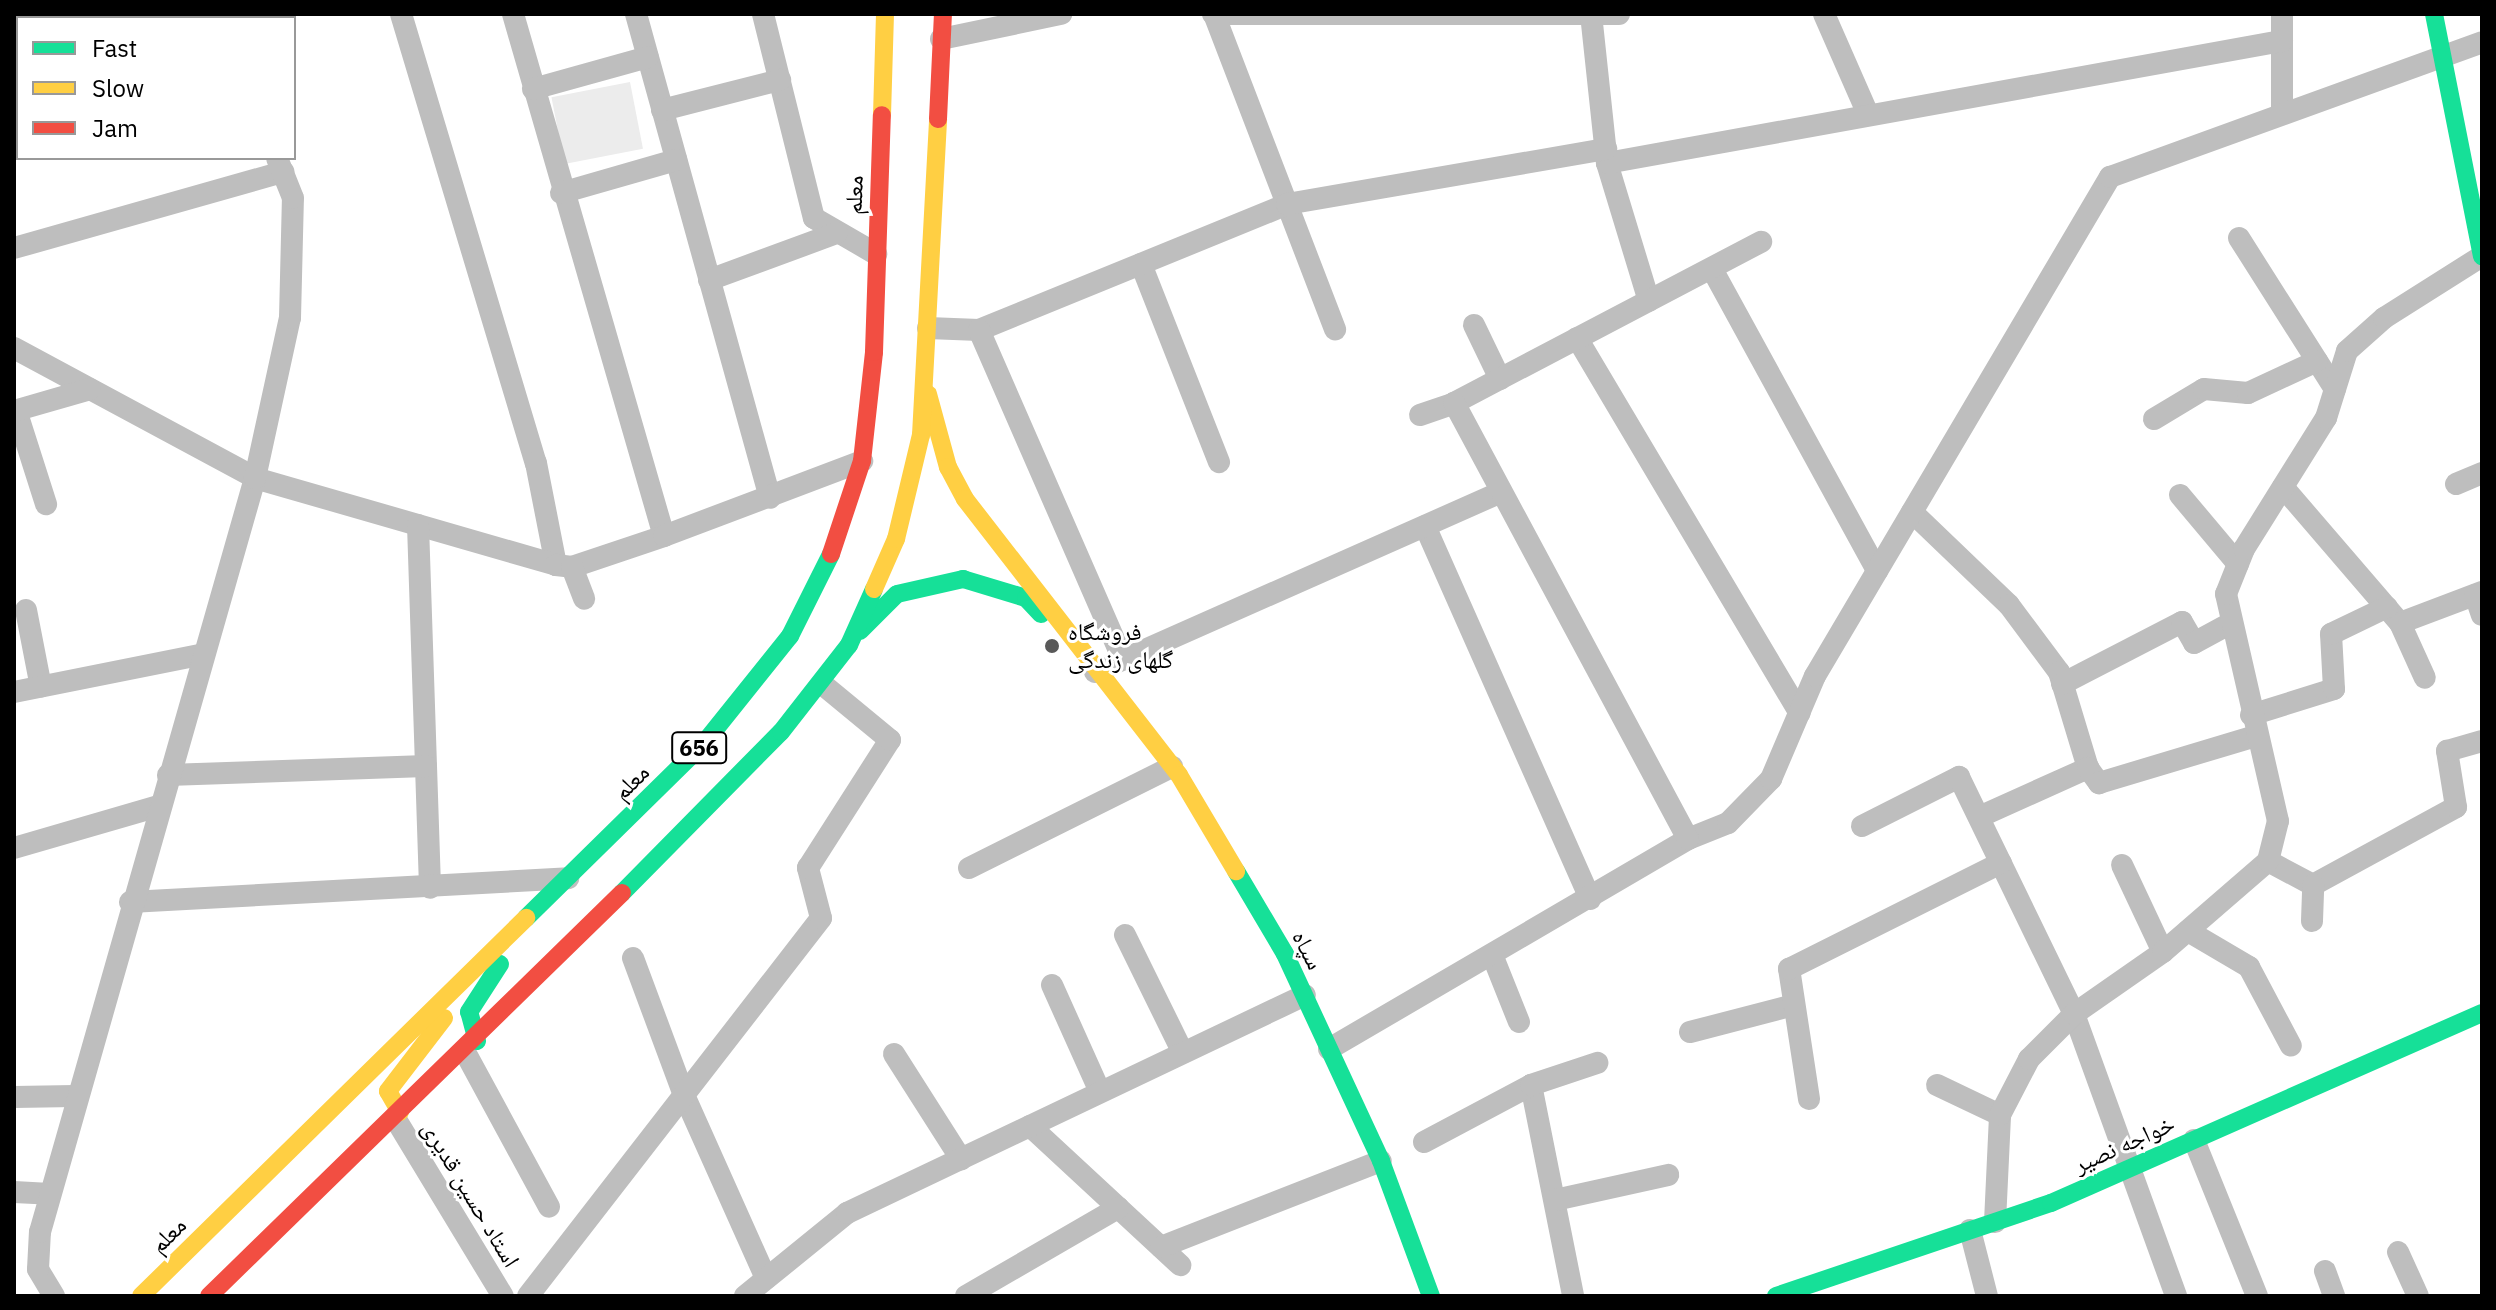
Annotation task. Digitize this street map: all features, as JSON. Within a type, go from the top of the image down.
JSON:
[{"type":"main road","name":"معلم","points":[[141,1296],[705,742],[769,666],[825,573],[862,461],[876,254],[885,14]]},
{"type":"main road","name":"656","points":[[209,1296],[471,1047],[822,684],[849,645],[896,539],[926,387],[943,14]]},
{"type":"main road","points":[[2434,14],[2482,256]]},
{"type":"main road","points":[[926,387],[948,467],[965,499],[1089,665]]},
{"type":"main road","points":[[849,645],[897,594],[963,579],[1026,598],[1089,665]]},
{"type":"main road","name":"سپاه","points":[[1089,665],[1172,767],[1305,995],[1381,1161],[1431,1295]]},
{"type":"main road","points":[[471,1047],[469,1012],[477,992],[519,947],[532,911]]},
{"type":"main road","points":[[397,1115],[388,1091],[443,1027],[441,1000]]},
{"type":"main road","name":"خواجه نصیر","points":[[1776,1296],[1995,1222],[2132,1167],[2482,1013]]},
{"type":"street","points":[[401,14],[564,566],[584,599]]},
{"type":"street","points":[[513,14],[561,193],[664,536]]},
{"type":"street","points":[[636,14],[770,498]]},
{"type":"street","points":[[763,14],[814,218],[876,254]]},
{"type":"street","points":[[941,39],[1061,14]]},
{"type":"street","points":[[1335,330],[1214,14],[1619,14]]},
{"type":"street","points":[[1591,14],[1606,156],[1649,301]]},
{"type":"street","points":[[1824,14],[1867,112]]},
{"type":"street","points":[[2282,14],[2282,110]]},
{"type":"street","points":[[928,328],[979,330],[1287,204],[1606,156],[2282,41]]},
{"type":"street","points":[[1329,1049],[1493,957],[1688,839],[1728,823],[1771,779],[1800,713],[1877,571],[2110,177],[2282,110],[2442,52],[2482,42]]},
{"type":"street","points":[[533,89],[648,57]]},
{"type":"street","points":[[662,110],[780,80]]},
{"type":"street","points":[[561,193],[676,160]]},
{"type":"street","points":[[14,248],[280,165],[293,198],[290,318],[255,478],[130,902],[50,1194],[38,1269],[54,1296]]},
{"type":"street","points":[[709,280],[837,233]]},
{"type":"street","points":[[2239,238],[2335,389]]},
{"type":"street","points":[[1420,415],[1454,403],[1761,242]]},
{"type":"street","points":[[1995,1222],[2000,1115],[2029,1059],[2074,1014],[2163,952],[2268,861],[2278,821],[2226,594],[2238,564],[2326,418],[2347,351],[2384,318],[2482,256]]},
{"type":"street","points":[[1141,264],[1219,462]]},
{"type":"street","points":[[1712,269],[1877,571]]},
{"type":"street","points":[[1474,325],[1500,379]]},
{"type":"street","points":[[979,330],[1123,659]]},
{"type":"street","points":[[1577,338],[1800,713]]},
{"type":"street","points":[[14,348],[255,478],[564,566],[664,536],[862,461]]},
{"type":"street","points":[[2154,419],[2204,389],[2248,393],[2317,361]]},
{"type":"street","points":[[46,504],[15,410],[90,389]]},
{"type":"street","points":[[1454,403],[1688,839]]},
{"type":"street","points":[[2456,484],[2482,473]]},
{"type":"street","points":[[2283,487],[2393,615],[2425,678]]},
{"type":"street","points":[[1089,665],[1123,659],[1501,492]]},
{"type":"street","points":[[2180,495],[2238,564]]},
{"type":"street","points":[[1912,512],[2009,605],[2062,684],[2088,768],[2099,783],[2254,725],[2334,689],[2331,634],[2393,615],[2480,601]]},
{"type":"street","points":[[418,525],[430,888]]},
{"type":"street","points":[[1425,526],[1590,899]]},
{"type":"street","points":[[26,610],[41,687]]},
{"type":"street","points":[[2062,684],[2182,622],[2194,643],[2231,623]]},
{"type":"street","points":[[14,692],[204,654]]},
{"type":"street","points":[[528,1296],[821,918],[808,868],[890,740],[822,684]]},
{"type":"street","points":[[2313,885],[2456,807],[2447,751],[2482,741]]},
{"type":"street","points":[[168,775],[426,766]]},
{"type":"street","points":[[969,868],[1172,767]]},
{"type":"street","points":[[1979,817],[2088,768]]},
{"type":"street","points":[[1862,826],[1959,777],[2074,1014],[2132,1167],[2176,1296]]},
{"type":"street","points":[[14,848],[159,806]]},
{"type":"street","points":[[2268,861],[2313,885]]},
{"type":"street","points":[[1809,1099],[1789,969],[2001,863]]},
{"type":"street","points":[[2122,865],[2163,952]]},
{"type":"street","points":[[130,902],[430,888],[569,877]]},
{"type":"street","points":[[2312,921],[2313,885]]},
{"type":"street","points":[[2188,931],[2249,967],[2291,1046]]},
{"type":"street","points":[[1125,935],[1183,1053]]},
{"type":"street","points":[[1493,957],[1519,1022]]},
{"type":"street","points":[[633,958],[684,1095],[766,1278]]},
{"type":"street","points":[[1052,985],[1100,1092]]},
{"type":"street","points":[[745,1296],[847,1213],[1305,995]]},
{"type":"street","points":[[1690,1032],[1794,1005]]},
{"type":"street","points":[[471,1047],[549,1207]]},
{"type":"street","points":[[894,1054],[961,1159]]},
{"type":"street","points":[[1424,1142],[1531,1085],[1597,1063]]},
{"type":"street","points":[[1531,1085],[1573,1296]]},
{"type":"street","points":[[1937,1085],[2000,1115]]},
{"type":"street","points":[[14,1097],[75,1096]]},
{"type":"street","name":"استاد حسین قدیری","points":[[397,1115],[503,1296]]},
{"type":"street","points":[[1030,1126],[1180,1265]]},
{"type":"street","points":[[2194,1140],[2257,1296]]},
{"type":"street","points":[[1161,1247],[1381,1161]]},
{"type":"street","points":[[1555,1200],[1668,1175]]},
{"type":"street","points":[[14,1192],[50,1194]]},
{"type":"street","points":[[966,1296],[1118,1208]]},
{"type":"street","points":[[1970,1230],[1987,1296]]},
{"type":"street","points":[[2398,1252],[2418,1296]]},
{"type":"street","points":[[2325,1271],[2334,1296]]},
{"type":"shaded area","points":[[630,82],[643,149],[564,164],[551,97]]},
{"type":"traffic: fast","points":[[2434,14],[2482,256]]},
{"type":"traffic: fast","points":[[526,918],[705,742],[790,636],[831,554]]},
{"type":"traffic: fast","points":[[860,631],[897,594],[963,579],[1026,598],[1041,614]]},
{"type":"traffic: fast","points":[[622,893],[781,732],[849,645],[874,589]]},
{"type":"traffic: fast","points":[[1236,871],[1285,954],[1381,1161],[1431,1296]]},
{"type":"traffic: fast","points":[[477,1041],[469,1012],[500,964]]},
{"type":"traffic: fast","points":[[1776,1296],[2051,1203],[2482,1013]]},
{"type":"traffic: slow","points":[[882,115],[885,14]]},
{"type":"traffic: slow","points":[[874,589],[896,539],[921,435],[938,119]]},
{"type":"traffic: slow","points":[[928,394],[948,467],[965,499],[1179,775],[1236,871]]},
{"type":"traffic: slow","points":[[141,1296],[526,918]]},
{"type":"traffic: slow","points":[[400,1112],[388,1091],[444,1018]]},
{"type":"traffic: jam","points":[[938,119],[943,14]]},
{"type":"traffic: jam","points":[[831,554],[862,461],[874,352],[882,115]]},
{"type":"traffic: jam","points":[[209,1296],[622,893]]},
{"type":"place","name":"فروشگاه گلهای زندگی","points":[[1052,646]]}]
